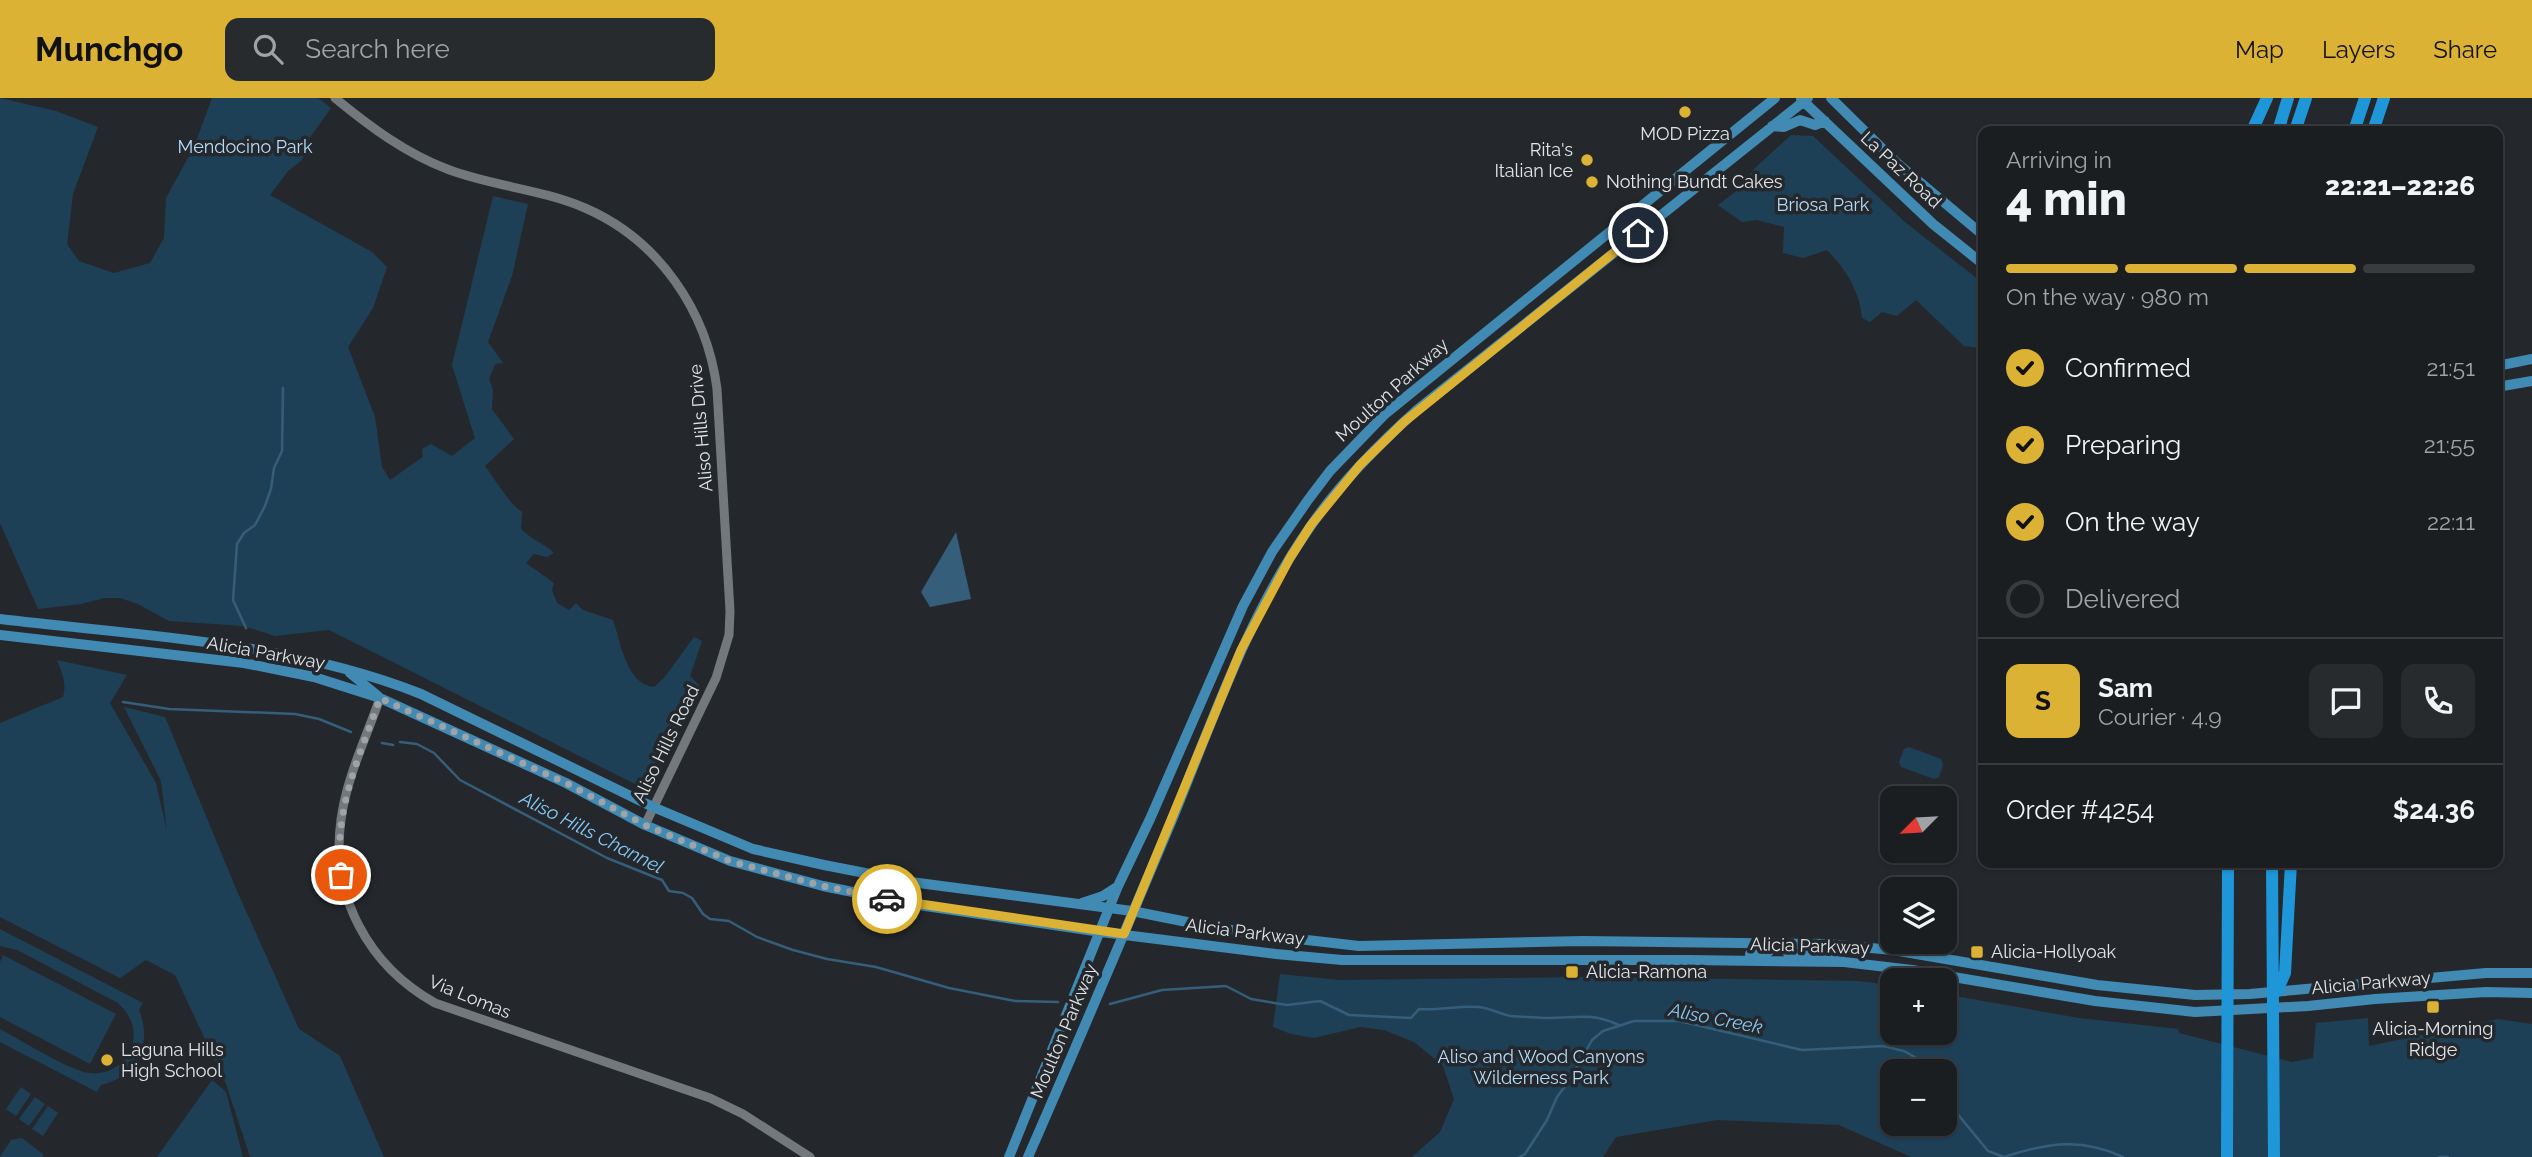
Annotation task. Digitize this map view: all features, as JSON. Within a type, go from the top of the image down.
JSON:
[{"type":"highway","points":[[2254,126],[2267,98]]},
{"type":"highway","points":[[2280,126],[2288,98]]},
{"type":"highway","points":[[2297,126],[2306,98]]},
{"type":"highway","points":[[2356,126],[2365,98]]},
{"type":"highway","points":[[2375,126],[2384,98]]},
{"type":"highway","points":[[2225,868],[2228,940],[2227,1157]]},
{"type":"highway","points":[[2272,868],[2274,1157]]},
{"type":"highway","points":[[2274,998],[2285,973],[2291,868]]},
{"type":"main road","name":"Moulton Parkway","points":[[1009,1157],[1118,887],[1242,606],[1272,552],[1330,471],[1385,414],[1417,387],[1776,98]]},
{"type":"main road","name":"La Paz Road","points":[[1831,98],[1897,163],[1978,231]]},
{"type":"main road","name":"Moulton Parkway","points":[[1028,1157],[1124,934],[1241,650],[1290,558],[1311,525],[1377,448],[1417,410],[1804,99]]},
{"type":"main road","name":"La Paz Road","points":[[1804,99],[1933,224],[1978,260]]},
{"type":"main road","points":[[1772,126],[1784,127],[1800,120],[1815,125],[1825,121]]},
{"type":"main road","points":[[2503,365],[2532,359]]},
{"type":"main road","points":[[2503,386],[2532,381]]},
{"type":"main road","name":"Alicia Parkway","points":[[0,619],[247,647],[340,667],[412,690],[653,807],[753,849],[911,881],[1132,911],[1217,928],[1359,946],[1583,941],[1778,943],[1893,950],[2097,985],[2195,995],[2250,994],[2486,972],[2532,973]]},
{"type":"main road","name":"Alicia Parkway","points":[[0,635],[244,663],[313,677],[380,698],[566,783],[645,825],[730,861],[823,886],[912,904],[1101,932],[1342,960],[1844,962],[1912,970],[2095,1001],[2195,1012],[2486,992],[2532,993]]},
{"type":"main road","points":[[340,667],[380,698],[412,690]]},
{"type":"main road","points":[[1075,904],[1093,901],[1118,887]]},
{"type":"main road","points":[[1688,960],[1706,954],[1767,953],[1778,943],[1788,953],[1836,955],[1844,962]]},
{"type":"main road","points":[[1522,944],[1522,960]]},
{"type":"street","name":"Aliso Hills Drive","points":[[335,98],[387,138],[445,169],[554,198],[585,208],[613,223],[655,257],[685,294],[707,344],[717,389],[730,611],[727,645],[716,678]]},
{"type":"street","name":"Aliso Hills Road","points":[[645,825],[716,678]]},
{"type":"street","name":"Via Lomas","points":[[380,698],[344,803],[339,853],[341,875],[351,910],[362,933],[385,964],[407,984],[435,1003],[710,1098],[743,1114],[810,1157]]},
{"type":"green space","name":"Mendocino Park","points":[[0,98],[56,111],[98,127],[73,194],[67,244],[79,261],[114,273],[150,263],[164,238],[166,198],[194,147],[212,98],[318,98],[331,108],[308,140],[312,149],[288,171],[270,195],[372,252],[387,267],[373,308],[348,347],[375,417],[382,467],[390,480],[423,457],[422,449],[431,444],[452,456],[475,438],[452,365],[493,196],[528,204],[512,276],[488,342],[503,363],[495,364],[489,379],[493,390],[492,409],[514,439],[485,466],[508,498],[522,512],[521,529],[554,553],[547,557],[534,554],[526,563],[554,583],[552,590],[557,603],[569,610],[576,603],[583,610],[613,620],[626,661],[637,678],[654,687],[664,678],[694,637],[702,641],[690,676],[700,686],[651,782],[639,786],[329,630],[275,636],[244,626],[169,621],[138,604],[120,598],[104,598],[81,604],[38,609],[0,523]]},
{"type":"green space","name":"Briosa Park","points":[[1791,135],[1813,136],[1906,223],[1978,279],[1978,348],[1964,346],[1916,300],[1897,316],[1882,312],[1870,322],[1862,318],[1851,281],[1827,250],[1803,258],[1783,253],[1784,227],[1757,220],[1742,222],[1718,205],[1739,189],[1755,168]]},
{"type":"green space","points":[[57,660],[127,675],[110,703],[156,783],[167,831],[161,781],[124,707],[165,717],[237,891],[299,1029],[340,1056],[384,1157],[250,1157],[226,1084],[175,975],[146,960],[120,978],[0,917],[0,723],[63,697],[64,683]]},
{"type":"green space","points":[[1909,747],[1941,759],[1943,765],[1939,777],[1934,779],[1901,767],[1899,762],[1904,749]]},
{"type":"green space","points":[[0,929],[143,1003],[139,1010],[143,1023],[143,1047],[133,1067],[114,1081],[101,1085],[97,1092],[0,1042],[0,1029],[80,1071],[97,1073],[111,1070],[128,1056],[134,1036],[131,1020],[118,1003],[17,950],[0,946]]},
{"type":"green space","points":[[3,955],[116,1014],[90,1064],[0,1017],[0,962]]},
{"type":"green space","name":"Aliso and Wood Canyons Wilderness Park","points":[[1280,974],[1339,980],[1593,977],[1858,981],[1880,984],[1880,1045],[1957,1045],[1957,996],[2079,1018],[2178,1029],[2179,1033],[2292,1062],[2313,1058],[2316,1023],[2368,1018],[2369,1046],[2498,1019],[2532,1024],[2532,1157],[1911,1157],[1839,1125],[1717,1120],[1616,1137],[1603,1157],[1412,1157],[1440,1132],[1454,1099],[1443,1066],[1414,1042],[1384,1030],[1360,1027],[1314,1038],[1273,1027]]},
{"type":"green space","points":[[212,1080],[226,1092],[243,1157],[157,1157]]},
{"type":"green space","points":[[21,1087],[31,1094],[16,1116],[6,1109]]},
{"type":"green space","points":[[35,1097],[45,1104],[29,1126],[19,1119]]},
{"type":"green space","points":[[48,1106],[58,1113],[43,1136],[32,1129]]},
{"type":"green space","points":[[22,1138],[43,1154],[43,1157],[0,1157],[11,1140]]},
{"type":"shaded area","points":[[956,532],[971,599],[930,607],[921,592]]},
{"type":"waterway","points":[[246,628],[233,600],[237,544],[244,533],[255,525],[271,489],[274,468],[282,451],[283,388]]},
{"type":"waterway","name":"Aliso Hills Channel","points":[[123,702],[169,709],[295,714],[319,719],[351,732]]},
{"type":"waterway","name":"Aliso Hills Channel","points":[[400,742],[417,744],[434,753],[460,780],[607,858],[662,880],[669,891],[683,893],[692,898],[710,919],[729,921],[757,937],[827,959],[876,967],[949,988],[1015,1001],[1058,1002]]},
{"type":"waterway","name":"Aliso Hills Channel","points":[[382,743],[393,745]]},
{"type":"waterway","name":"Aliso Hills Channel","points":[[1110,1004],[1162,990],[1226,986],[1251,999],[1287,1005],[1320,1001],[1349,1015],[1411,1018],[1419,1009],[1479,1007],[1511,1016],[1590,1017],[1619,1025]]},
{"type":"waterway","name":"Aliso Creek","points":[[1519,1157],[1525,1154],[1547,1120],[1557,1097],[1592,1040],[1603,1031],[1634,1021],[1679,1021],[1802,1050],[1883,1046],[1904,1051],[1918,1059]]},
{"type":"waterway","name":"Aliso Creek","points":[[1957,1113],[1988,1151],[2004,1157]]},
{"type":"waterway","name":"Aliso Creek","points":[[2004,1157],[2035,1148],[2064,1144],[2093,1147],[2123,1157]]},
{"type":"waterway","name":"Aliso Creek","points":[[2439,1157],[2448,1157]]},
{"type":"way so far","points":[[341,875],[339,841],[344,803],[380,698],[566,783],[645,825],[730,861],[823,886],[887,899]]},
{"type":"place","name":"MOD Pizza","points":[[1685,112]]},
{"type":"place","name":"Rita's Italian Ice","points":[[1587,160]]},
{"type":"place","name":"Nothing Bundt Cakes","points":[[1592,182]]},
{"type":"place","name":"Alicia-Hollyoak","points":[[1977,952]]},
{"type":"place","name":"Alicia-Ramona","points":[[1572,972]]},
{"type":"place","name":"Alicia-Morning Ridge","points":[[2433,1007]]},
{"type":"place","name":"Laguna Hills High School","points":[[107,1060]]},
{"type":"route","points":[[887,899],[1124,934],[1241,650],[1290,558],[1311,525],[1360,465],[1390,434],[1638,233]]}]
